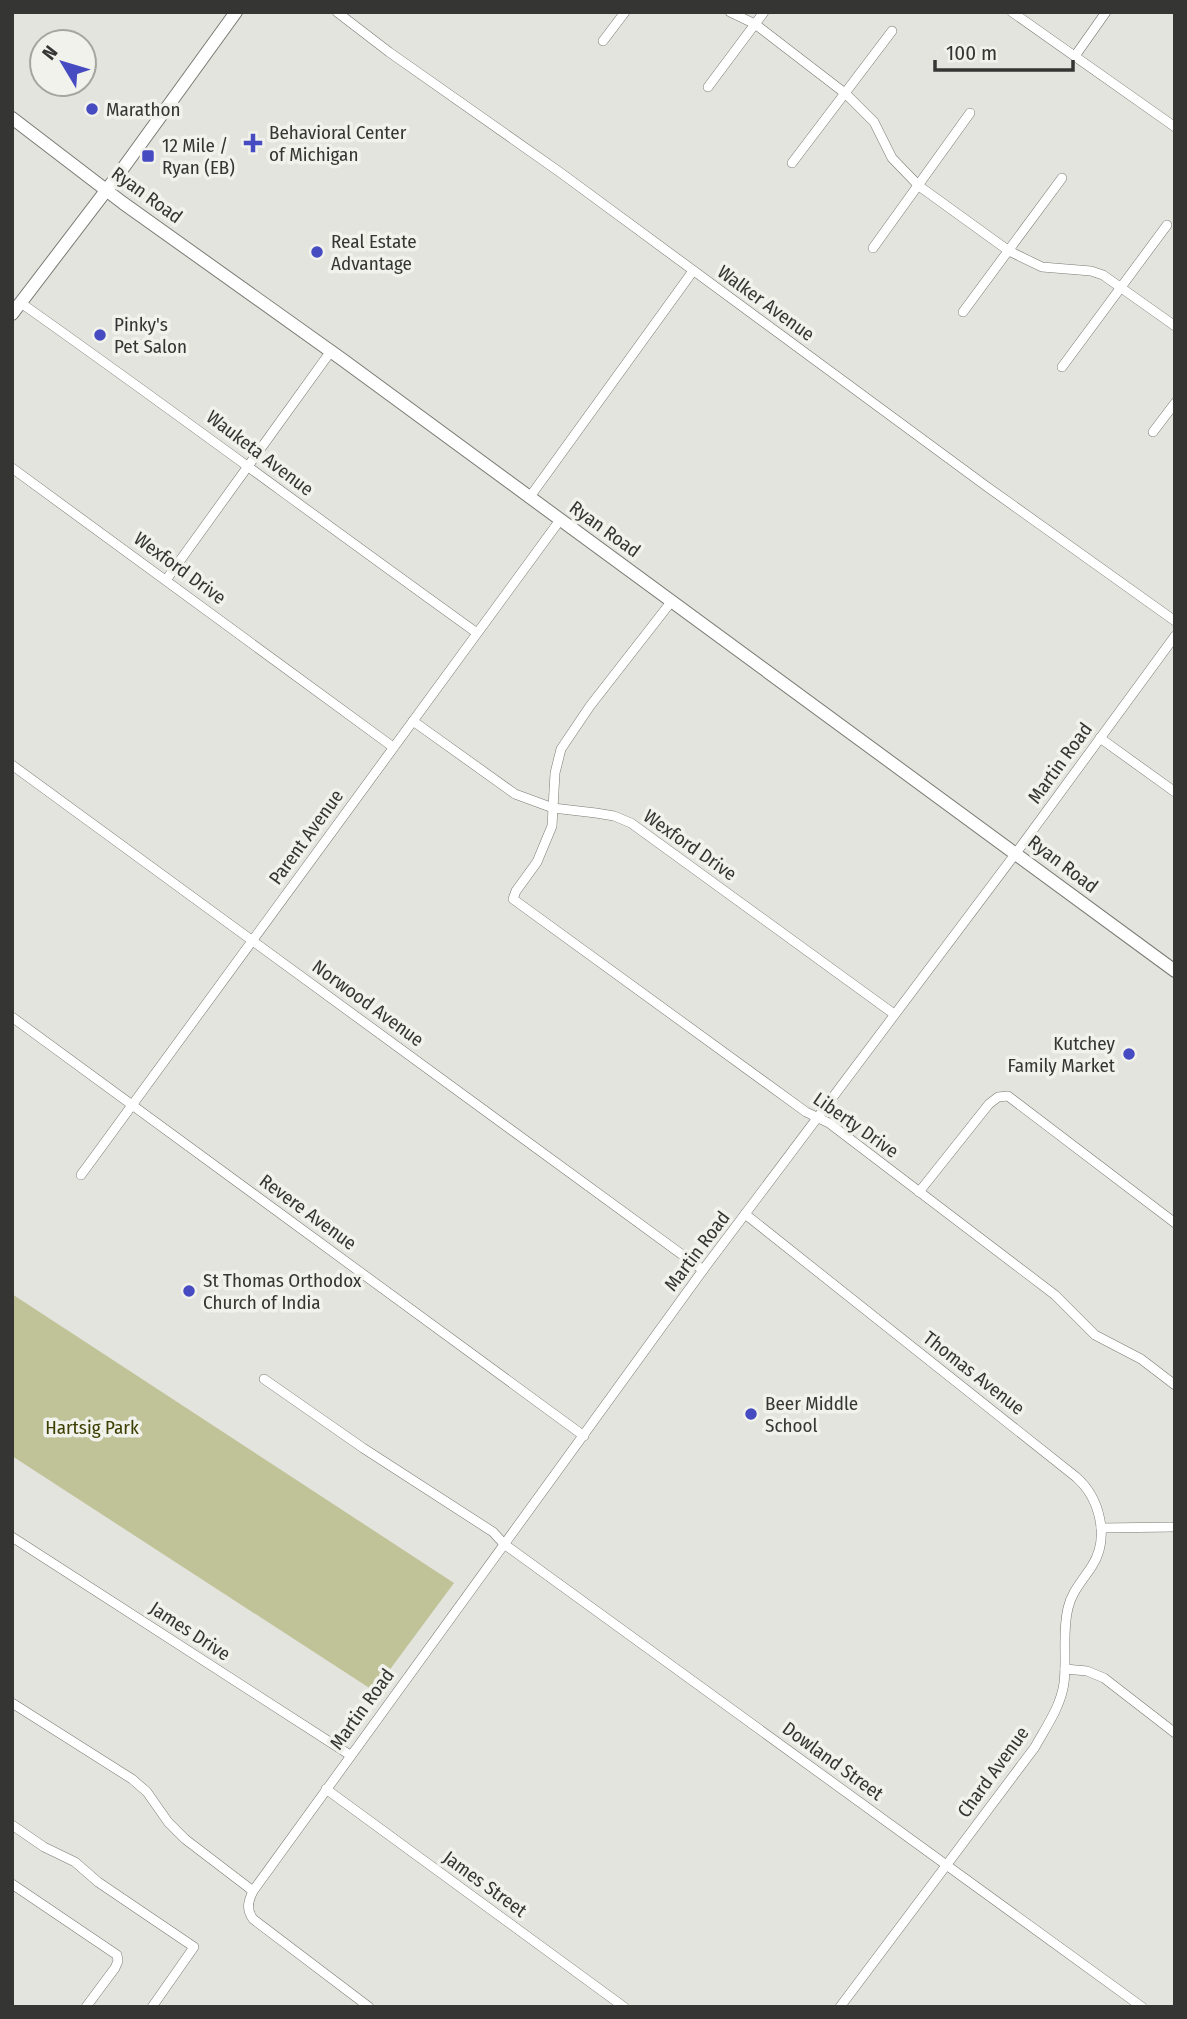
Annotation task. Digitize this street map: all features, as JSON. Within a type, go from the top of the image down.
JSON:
[{"type":"main road","points":[[12,314],[236,12]]},
{"type":"main road","name":"Ryan Road","points":[[12,118],[106,190],[331,351],[1175,971]]},
{"type":"street","name":"Walker Avenue","points":[[337,12],[1175,621]]},
{"type":"street","points":[[603,41],[625,12]]},
{"type":"street","points":[[730,12],[755,24],[846,93],[874,122],[892,158],[919,186],[1009,251],[1042,267],[1091,271],[1103,275],[1175,326]]},
{"type":"street","points":[[708,88],[764,12]]},
{"type":"street","points":[[1012,12],[1175,127]]},
{"type":"street","points":[[1075,56],[1106,12]]},
{"type":"street","points":[[792,163],[892,31]]},
{"type":"street","points":[[873,248],[970,113]]},
{"type":"street","points":[[963,312],[1062,178]]},
{"type":"street","points":[[1062,367],[1167,225]]},
{"type":"street","points":[[529,498],[693,271]]},
{"type":"street","name":"Wauketa Avenue","points":[[21,303],[477,633]]},
{"type":"street","points":[[166,580],[331,351]]},
{"type":"street","points":[[1153,432],[1175,403]]},
{"type":"street","name":"Wexford Drive","points":[[12,468],[393,747]]},
{"type":"street","name":"Parent Avenue","points":[[81,1175],[560,520]]},
{"type":"street","points":[[553,808],[555,773],[561,749],[590,706],[671,601]]},
{"type":"street","name":"Martin Road","points":[[253,1891],[703,1270],[1175,636]]},
{"type":"street","name":"Wexford Drive","points":[[413,721],[516,794],[553,808],[614,816],[643,831],[894,1014]]},
{"type":"street","points":[[1100,738],[1175,792]]},
{"type":"street","name":"Norwood Avenue","points":[[12,765],[703,1270]]},
{"type":"street","name":"Liberty Drive","points":[[553,808],[552,826],[546,846],[514,894],[513,899],[519,906],[572,941],[806,1112],[829,1123],[1055,1295],[1095,1335],[1141,1359],[1175,1385]]},
{"type":"street","name":"Revere Avenue","points":[[12,1017],[584,1436]]},
{"type":"street","points":[[919,1192],[989,1104],[998,1097],[1008,1096],[1175,1223]]},
{"type":"street","name":"Thomas Avenue","points":[[745,1214],[1076,1477],[1087,1488],[1095,1502],[1101,1528]]},
{"type":"street","name":"Dowland Street","points":[[264,1379],[363,1448],[493,1532],[504,1544],[1142,2007]]},
{"type":"street","points":[[1101,1528],[1175,1527]]},
{"type":"street","name":"Chard Avenue","points":[[840,2007],[1035,1747],[1061,1695],[1068,1608],[1073,1593],[1098,1553],[1101,1528]]},
{"type":"street","name":"James Drive","points":[[12,1537],[350,1755]]},
{"type":"street","points":[[1065,1669],[1087,1671],[1104,1678],[1175,1733]]},
{"type":"street","points":[[12,1703],[132,1779],[147,1792],[168,1822],[185,1839],[253,1891],[248,1902],[249,1913],[253,1919],[369,2007]]},
{"type":"street","name":"James Street","points":[[326,1789],[624,2007]]},
{"type":"street","points":[[12,1825],[44,1847],[75,1862],[98,1882],[194,1947],[152,2007]]},
{"type":"street","points":[[12,1884],[114,1953],[118,1958],[110,1951],[12,1884]]},
{"type":"street","points":[[118,1958],[115,1968],[86,2007],[114,1969],[118,1958]]},
{"type":"green space","name":"Hartsig Park","points":[[12,1294],[454,1583],[374,1691],[12,1456]]},
{"type":"place","name":"Marathon","points":[[92,109]]},
{"type":"place","name":"Behavioral Center of Michigan","points":[[253,143]]},
{"type":"place","name":"12 Mile / Ryan (EB)","points":[[148,156]]},
{"type":"place","name":"Real Estate Advantage","points":[[317,252]]},
{"type":"place","name":"Pinky's Pet Salon","points":[[100,335]]},
{"type":"place","name":"Kutchey Family Market","points":[[1129,1054]]},
{"type":"place","name":"St Thomas Orthodox Church of India","points":[[189,1291]]},
{"type":"place","name":"Beer Middle School","points":[[751,1414]]}]
